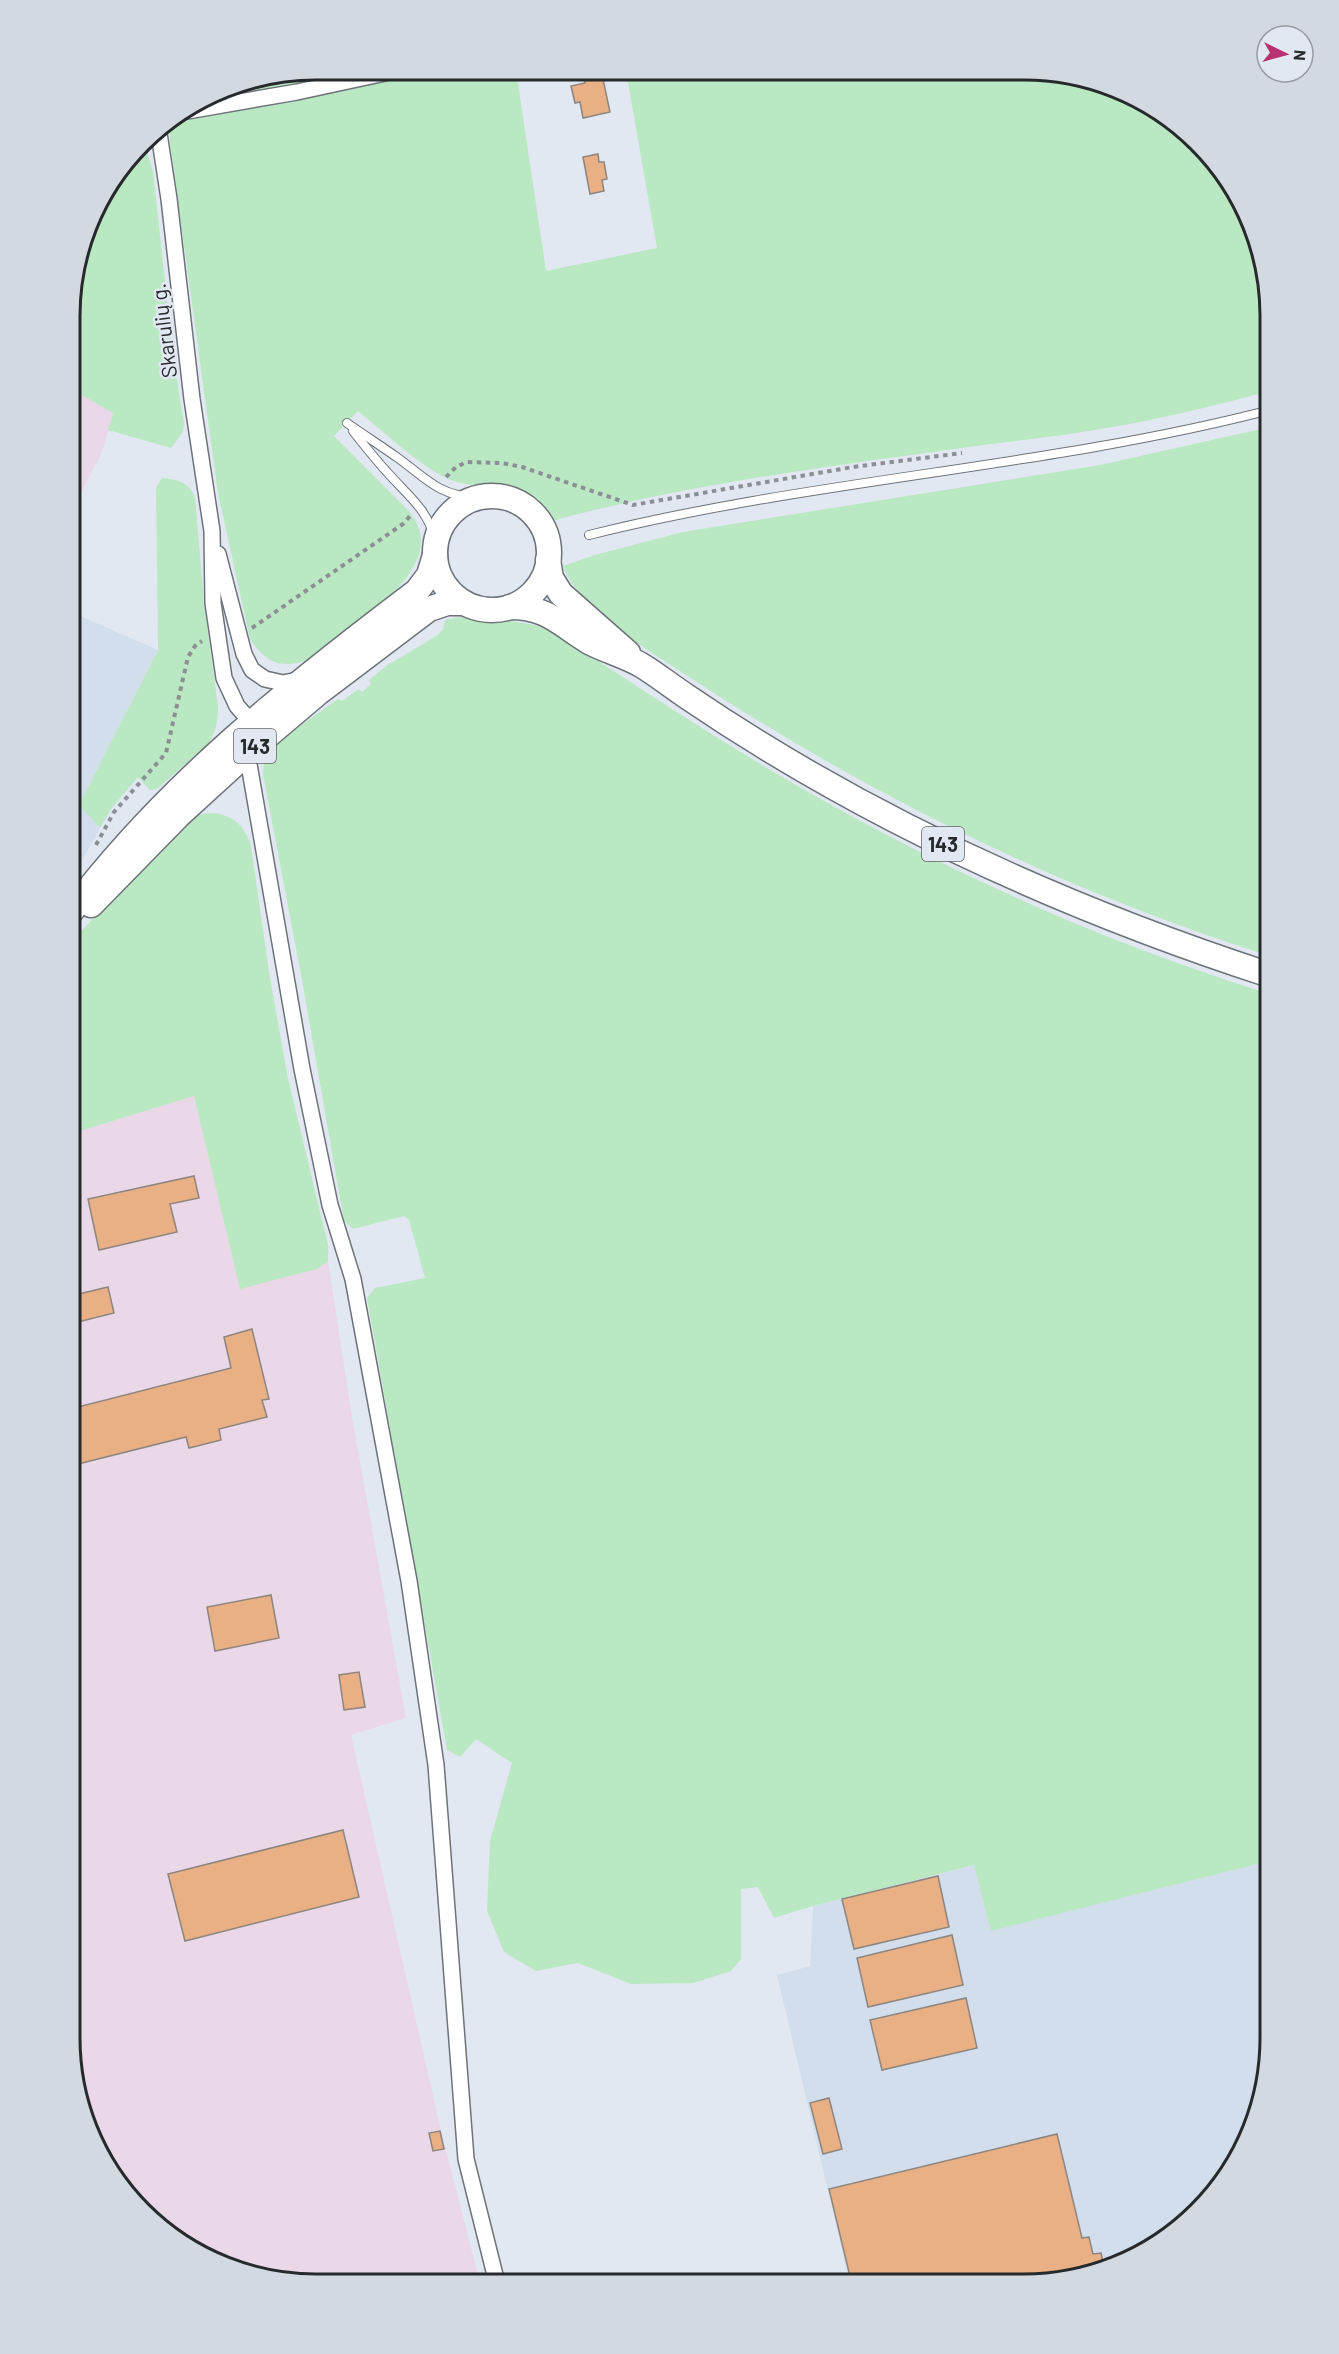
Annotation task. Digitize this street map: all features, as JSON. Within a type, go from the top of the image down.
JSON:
[{"type":"main road","name":"143","points":[[80,900],[100,873],[136,833],[251,722],[301,680],[417,591],[429,575],[441,526],[462,504],[476,498],[491,496],[507,498],[522,505],[534,515],[543,529],[548,544],[550,578],[561,594],[601,627],[640,665]]},
{"type":"main road","points":[[436,548],[437,570],[443,583],[464,603]]},
{"type":"main road","points":[[510,607],[524,600],[536,589],[544,576],[548,560]]},
{"type":"main road","name":"143","points":[[80,915],[178,816],[247,753],[355,664],[429,609],[447,603],[464,603],[487,610],[528,607],[546,614],[591,643],[640,665],[789,761],[893,819],[1110,918],[1260,971]]},
{"type":"street","points":[[202,109],[350,80]]},
{"type":"street","name":"Skarulių g.","points":[[160,138],[192,399],[212,531],[244,654],[252,669],[265,679],[283,683],[301,680]]},
{"type":"street","name":"Skarulių g.","points":[[212,531],[213,603],[224,678],[229,693],[251,722]]},
{"type":"street","points":[[251,722],[267,726],[283,723]]},
{"type":"street","points":[[247,753],[302,1069],[330,1205],[353,1279],[409,1581],[436,1764],[466,2159],[495,2274]]},
{"type":"lane","points":[[589,535],[756,500],[1130,442],[1260,414]]},
{"type":"lane","points":[[436,548],[430,522],[420,506],[387,472],[347,423],[398,458],[436,488],[455,496],[476,498]]},
{"type":"path","points":[[436,488],[462,464],[502,463],[522,467],[633,505],[853,467],[969,452]]},
{"type":"path","points":[[238,631],[259,625],[403,524],[420,506]]},
{"type":"path","points":[[94,849],[114,812],[166,753],[191,651],[200,642],[218,636]]},
{"type":"shaded area","points":[[80,394],[113,413],[102,452],[80,495]]},
{"type":"shaded area","points":[[80,616],[158,650],[80,803]]},
{"type":"shaded area","points":[[80,806],[100,828],[80,864]]},
{"type":"shaded area","points":[[194,1096],[240,1288],[317,1269],[328,1261],[352,1417],[406,1718],[351,1735],[440,2126],[478,2274],[300,2274],[269,2270],[225,2257],[184,2235],[138,2194],[119,2170],[97,2129],[84,2085],[80,2054],[80,1131]]},
{"type":"shaded area","points":[[1260,1863],[1259,2054],[1255,2085],[1242,2129],[1220,2170],[1179,2216],[1155,2235],[1114,2257],[1070,2270],[1039,2274],[848,2274],[777,1975],[810,1966],[813,1906],[975,1865],[991,1930]]},
{"type":"green space","points":[[300,80],[517,80],[546,271],[657,248],[628,80],[1039,80],[1070,84],[1114,97],[1155,119],[1201,160],[1220,184],[1242,225],[1255,269],[1260,316],[1260,393],[1127,424],[763,477],[657,496],[552,521],[539,504],[526,493],[500,486],[472,485],[442,476],[410,454],[358,411],[334,436],[413,517],[421,539],[418,557],[409,574],[395,591],[359,623],[308,660],[282,664],[268,659],[250,639],[218,493],[169,130],[197,111],[225,97],[269,84]]},
{"type":"green space","points":[[147,151],[153,171],[173,356],[184,423],[183,432],[171,448],[108,430],[113,413],[80,394],[80,300],[84,269],[97,225],[104,211],[119,184]]},
{"type":"green space","points":[[1260,429],[1260,953],[1116,901],[1041,870],[894,798],[822,759],[683,673],[615,626],[583,597],[571,582],[563,566],[595,555],[683,532],[1100,465]]},
{"type":"green space","points":[[162,478],[182,482],[195,497],[204,604],[218,706],[217,721],[208,744],[157,789],[150,790],[138,777],[111,809],[100,828],[80,806],[80,803],[158,650],[156,488]]},
{"type":"green space","points":[[460,617],[517,622],[550,630],[757,762],[880,831],[1071,922],[1203,972],[1260,991],[1260,1864],[991,1931],[974,1865],[774,1918],[758,1887],[741,1889],[741,1959],[731,1971],[693,1983],[631,1984],[578,1963],[536,1971],[504,1952],[487,1911],[490,1841],[512,1763],[476,1739],[460,1757],[447,1750],[367,1298],[375,1288],[425,1278],[409,1220],[404,1216],[353,1229],[344,1221],[263,774],[264,759],[270,747],[338,699],[342,701],[359,689],[362,692],[371,684],[369,680],[386,666],[438,635],[443,629],[445,620]]},
{"type":"green space","points":[[210,813],[231,818],[245,832],[251,846],[269,972],[287,1074],[328,1245],[328,1261],[317,1269],[240,1289],[194,1096],[80,1131],[80,932],[185,822],[197,815]]},
{"type":"building","points":[[584,80],[603,80],[610,112],[583,118],[580,102],[575,103],[571,86],[585,83]]},
{"type":"building","points":[[598,154],[599,162],[604,162],[607,179],[602,180],[604,191],[590,194],[583,157]]},
{"type":"building","points":[[194,1176],[199,1198],[170,1204],[177,1232],[99,1250],[88,1199]]},
{"type":"building","points":[[108,1287],[114,1313],[80,1322],[80,1294]]},
{"type":"building","points":[[252,1329],[269,1399],[262,1400],[267,1417],[219,1429],[221,1440],[189,1448],[186,1437],[80,1464],[80,1406],[231,1368],[224,1337]]},
{"type":"building","points":[[271,1595],[279,1638],[215,1651],[207,1607]]},
{"type":"building","points":[[359,1672],[365,1707],[344,1710],[339,1675]]},
{"type":"building","points":[[343,1830],[359,1897],[185,1941],[168,1874]]},
{"type":"building","points":[[938,1876],[949,1927],[854,1949],[842,1899]]},
{"type":"building","points":[[952,1935],[963,1985],[868,2007],[857,1958]]},
{"type":"building","points":[[966,1998],[977,2048],[882,2070],[870,2020]]},
{"type":"building","points":[[829,2098],[842,2149],[823,2154],[810,2103]]},
{"type":"building","points":[[440,2131],[444,2149],[433,2151],[429,2133]]},
{"type":"building","points":[[1057,2134],[1082,2238],[1089,2237],[1093,2254],[1101,2253],[1103,2261],[1070,2270],[1039,2274],[849,2274],[829,2189]]}]
